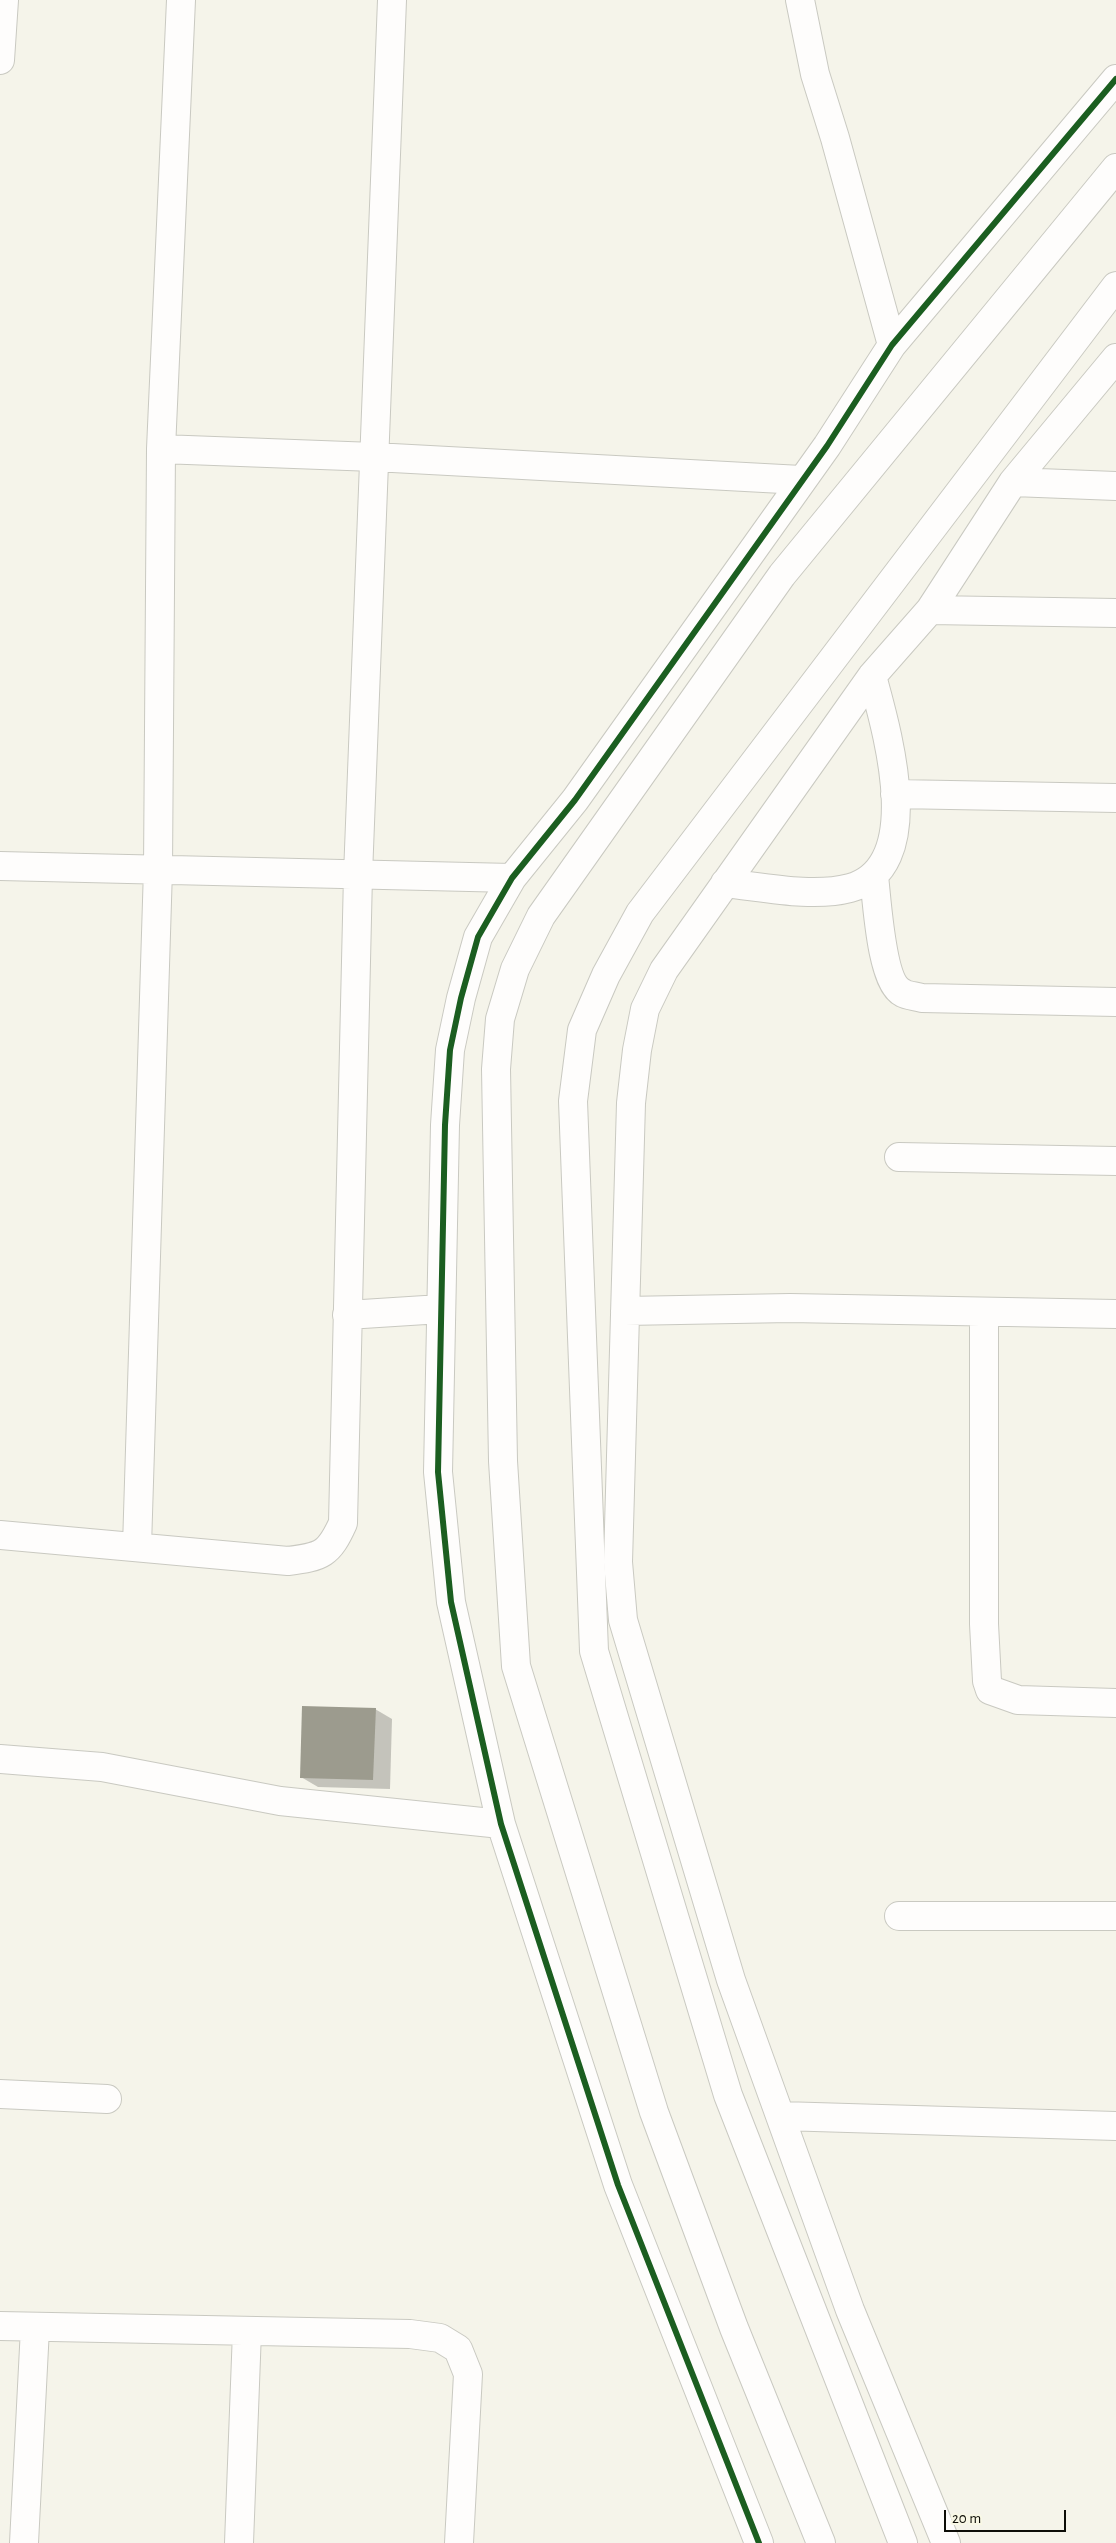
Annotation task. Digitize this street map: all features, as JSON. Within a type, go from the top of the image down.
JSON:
[{"type":"street","points":[[0,60],[4,0]]},
{"type":"street","points":[[137,1546],[158,869],[161,448],[181,0]]},
{"type":"street","points":[[0,1535],[288,1561],[315,1558],[334,1544],[343,1523],[358,875],[392,0]]},
{"type":"street","points":[[800,0],[815,74],[836,138],[892,345]]},
{"type":"street","points":[[759,2543],[618,2185],[501,1824],[451,1602],[438,1472],[441,1309],[450,1050],[461,998],[478,937],[512,878],[575,800],[827,446],[892,345],[1116,79]]},
{"type":"street","points":[[821,2543],[734,2328],[654,2112],[516,1666],[503,1461],[496,1069],[500,1019],[514,968],[542,916],[782,576],[1116,168]]},
{"type":"street","points":[[903,2543],[728,2095],[594,1651],[573,1101],[582,1030],[606,975],[640,913],[1116,286]]},
{"type":"street","points":[[946,2543],[850,2310],[731,1980],[624,1620],[618,1562],[631,1103],[637,1050],[645,1009],[664,970],[872,676],[930,610],[1013,482],[1116,358]]},
{"type":"street","points":[[161,448],[374,457],[802,480]]},
{"type":"street","points":[[1013,482],[1116,486]]},
{"type":"street","points":[[930,610],[1116,613]]},
{"type":"street","points":[[725,883],[819,892],[851,888],[874,876],[888,856],[895,821],[895,794],[890,743],[872,676]]},
{"type":"street","points":[[895,794],[1116,798]]},
{"type":"street","points":[[0,866],[512,878]]},
{"type":"street","points":[[874,876],[886,963],[892,981],[902,993],[922,998],[1116,1002]]},
{"type":"street","points":[[899,1157],[1116,1161]]},
{"type":"street","points":[[625,1311],[790,1308],[1116,1314]]},
{"type":"street","points":[[347,1315],[441,1309]]},
{"type":"street","points":[[984,1312],[984,1624],[986,1681],[990,1690],[1018,1700],[1116,1703]]},
{"type":"street","points":[[0,1759],[102,1767],[280,1802],[501,1824]]},
{"type":"street","points":[[899,1916],[1116,1916]]},
{"type":"street","points":[[0,2094],[108,2100]]},
{"type":"street","points":[[781,2116],[1116,2126]]},
{"type":"street","points":[[0,2326],[410,2334],[440,2338],[458,2349],[468,2374],[460,2543]]},
{"type":"street","points":[[24,2543],[36,2328]]},
{"type":"street","points":[[239,2543],[248,2331]]},
{"type":"building","points":[[302,1706],[376,1708],[373,1780],[300,1778]]},
{"type":"cycle path","points":[[759,2543],[618,2185],[501,1824],[451,1602],[438,1472],[445,1125],[450,1050],[461,998],[478,937],[512,878],[575,800],[827,446],[892,345],[1116,79]]}]
